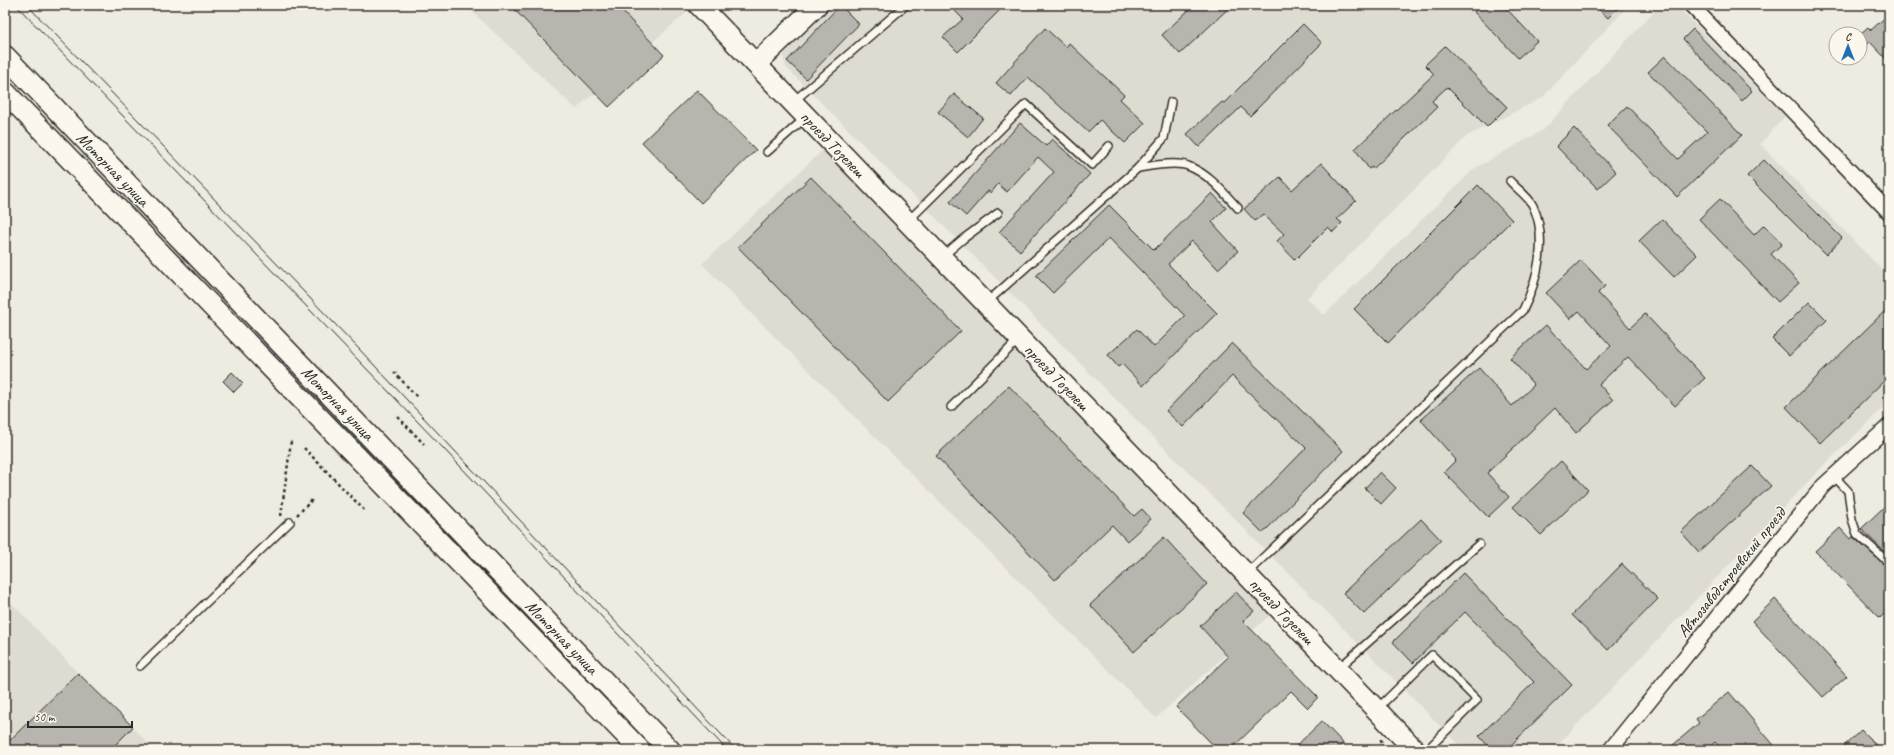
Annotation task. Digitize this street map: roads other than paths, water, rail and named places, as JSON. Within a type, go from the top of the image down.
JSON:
[{"type":"main road","name":"проезд Тозелеш","points":[[699,5],[1415,750]]},
{"type":"main road","points":[[756,64],[817,5]]},
{"type":"main road","name":"Моторная улица","points":[[5,56],[670,750]]},
{"type":"main road","name":"Моторная улица","points":[[5,92],[640,750]]},
{"type":"street","points":[[1691,5],[1889,212]]},
{"type":"street","name":"Автозаводстроевский проезд","points":[[1610,750],[1818,492],[1889,426]]},
{"type":"lane","points":[[793,102],[906,5]]},
{"type":"lane","points":[[986,304],[1138,168],[1164,138],[1171,102]]},
{"type":"lane","points":[[907,222],[1026,104],[1092,165],[1109,146]]},
{"type":"lane","points":[[766,152],[807,116]]},
{"type":"lane","points":[[1138,168],[1156,165],[1187,165],[1207,176],[1238,208]]},
{"type":"lane","points":[[1246,574],[1523,310],[1536,276],[1539,258],[1539,223],[1532,205],[1510,182]]},
{"type":"lane","points":[[942,258],[963,239],[998,213]]},
{"type":"lane","points":[[951,407],[1020,338]]},
{"type":"lane","points":[[1834,476],[1848,491],[1852,519],[1857,534],[1889,563]]},
{"type":"lane","points":[[140,666],[290,522]]},
{"type":"lane","points":[[1337,669],[1479,544]]},
{"type":"lane","points":[[1376,710],[1432,654],[1478,700],[1427,750]]},
{"type":"tram line","points":[[16,5],[443,448],[727,750]]},
{"type":"tram line","points":[[27,5],[360,350],[736,750]]}]
